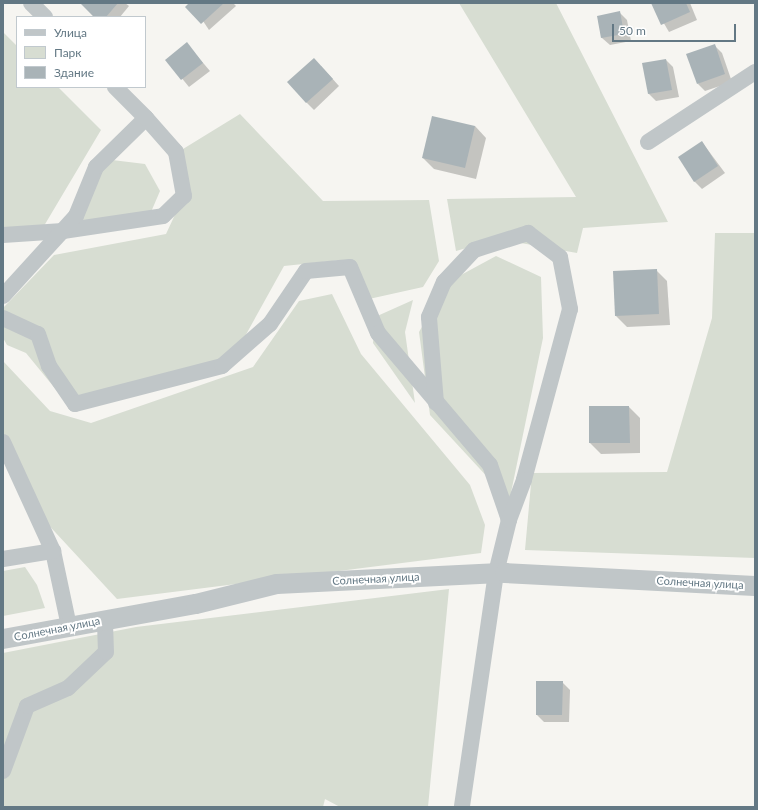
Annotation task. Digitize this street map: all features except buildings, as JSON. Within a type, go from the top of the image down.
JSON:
[{"type":"street","points":[[31,3],[44,16]]},
{"type":"street","points":[[648,142],[755,72]]},
{"type":"street","points":[[3,235],[63,231],[163,216],[184,196],[176,152],[146,118],[116,88]]},
{"type":"street","points":[[3,296],[76,216],[96,167],[146,118]]},
{"type":"street","points":[[436,403],[430,317],[444,282],[474,250],[528,233],[560,257],[570,310],[524,480],[509,520],[496,573],[462,807]]},
{"type":"street","points":[[3,318],[38,334],[49,366],[75,404],[222,366],[270,324],[306,271],[350,267],[378,333],[490,465],[509,520]]},
{"type":"street","points":[[3,442],[53,551],[69,626]]},
{"type":"street","points":[[3,559],[53,551]]},
{"type":"street","name":"Солнечная улица","points":[[3,639],[105,619],[196,604],[277,584],[496,573],[755,586]]},
{"type":"street","points":[[3,771],[27,706],[68,688],[106,652],[105,619]]},
{"type":"green space","points":[[459,3],[556,3],[668,222],[583,228],[577,253],[498,239],[456,251],[447,199],[576,197]]},
{"type":"green space","points":[[3,32],[16,45],[16,88],[59,88],[101,130],[38,236],[3,238]]},
{"type":"green space","points":[[240,114],[323,201],[429,200],[439,261],[423,287],[360,301],[342,260],[284,266],[233,358],[130,389],[62,397],[26,353],[7,345],[3,338],[3,308],[54,255],[166,234],[186,191],[183,149]]},
{"type":"green space","points":[[104,159],[145,164],[160,191],[151,212],[66,229]]},
{"type":"green space","points":[[715,233],[755,233],[755,558],[525,550],[532,473],[667,472],[712,318]]},
{"type":"green space","points":[[496,256],[541,277],[543,338],[503,531],[492,482],[430,415],[419,332],[448,282]]},
{"type":"green space","points":[[332,294],[361,354],[470,485],[485,525],[481,553],[117,599],[43,519],[3,458],[3,361],[50,411],[91,423],[253,367],[299,301]]},
{"type":"green space","points":[[413,300],[405,332],[415,403],[373,343],[375,317]]},
{"type":"green space","points":[[25,567],[37,585],[45,608],[3,616],[3,571]]},
{"type":"green space","points":[[449,589],[428,807],[340,807],[325,799],[323,807],[3,807],[3,653],[136,627]]}]
